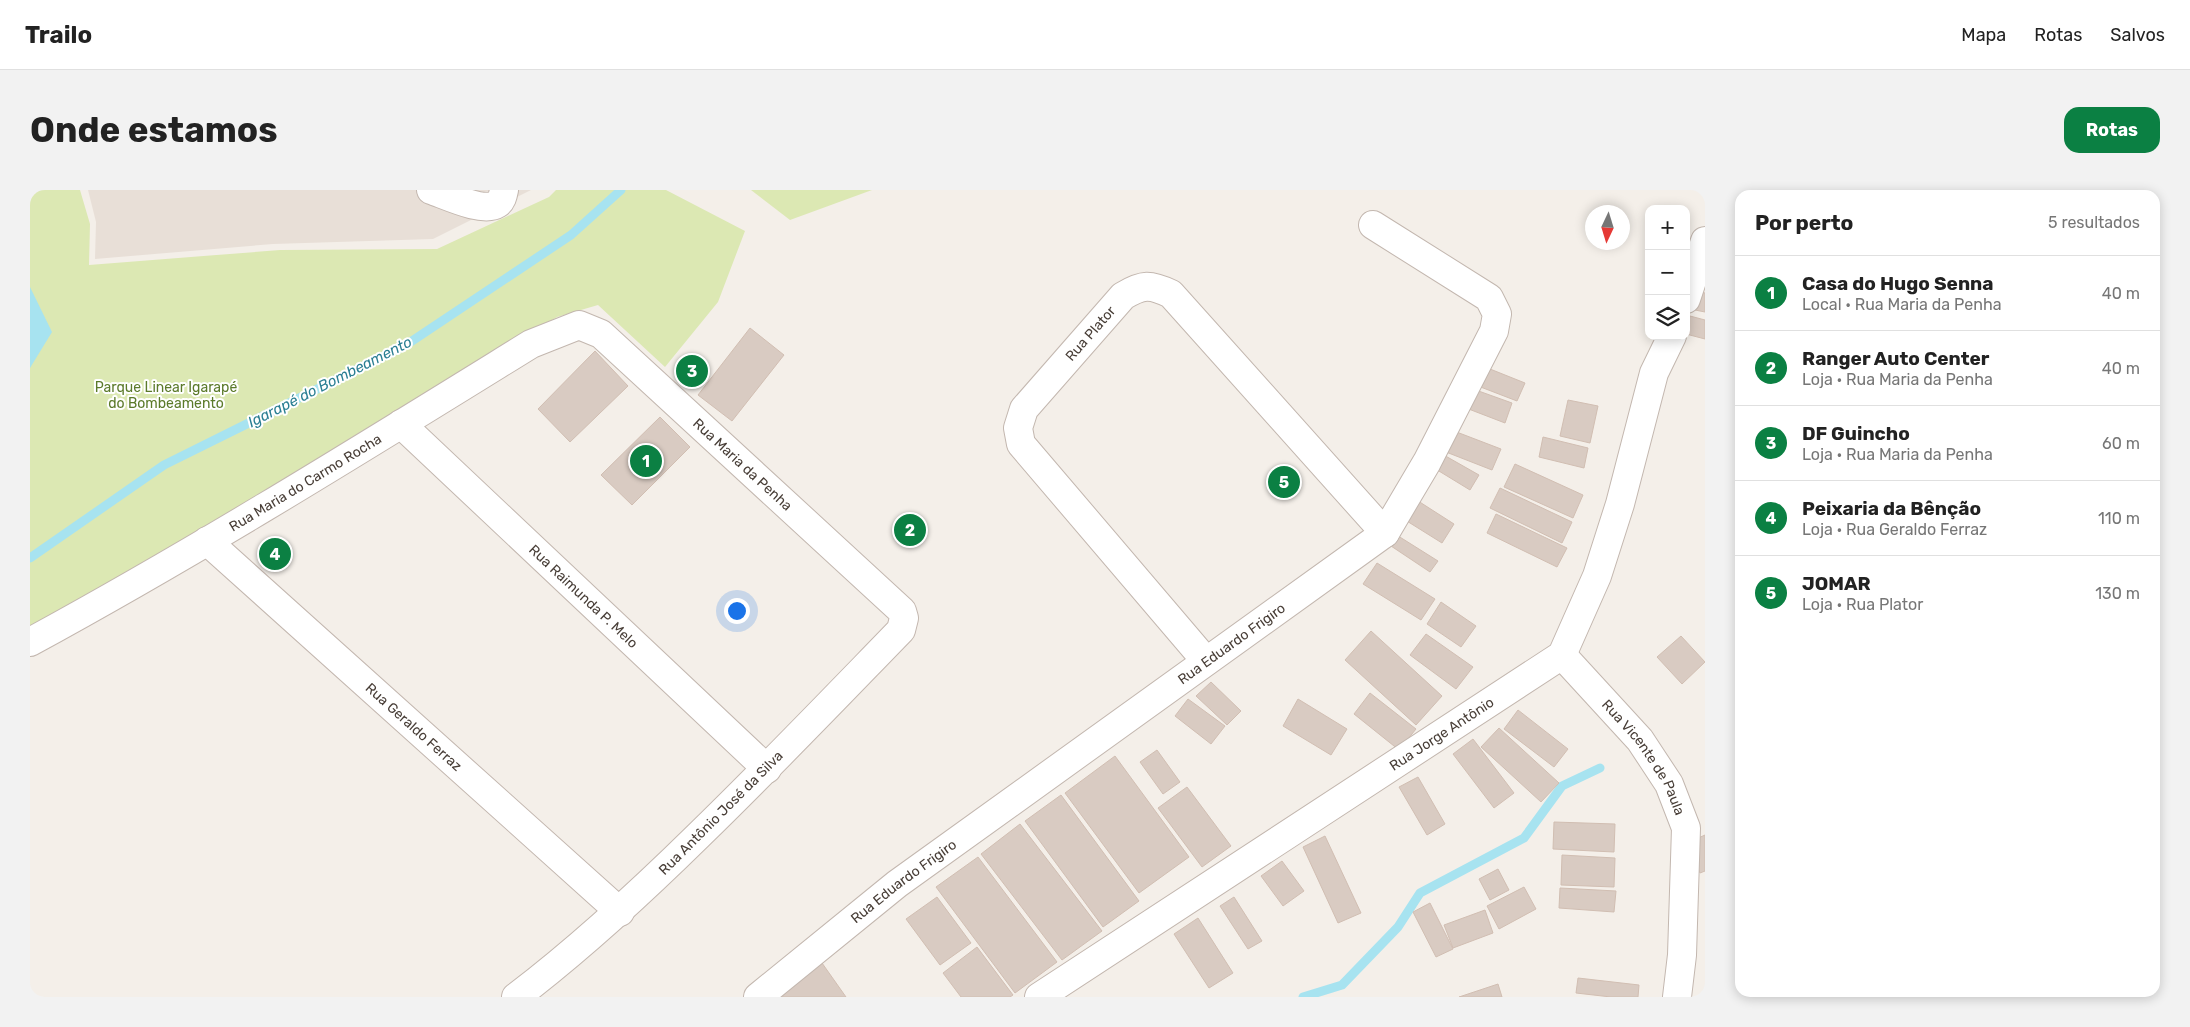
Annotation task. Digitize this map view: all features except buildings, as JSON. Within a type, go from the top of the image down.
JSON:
[{"type":"street","points":[[431,190],[484,208],[498,198]]},
{"type":"street","name":"Rua Eduardo Frigiro","points":[[758,997],[897,884],[1385,533],[1427,462],[1494,331],[1497,314],[1489,298],[1373,225]]},
{"type":"street","points":[[1687,295],[1705,242]]},
{"type":"street","name":"Rua Plator","points":[[1206,661],[1021,444],[1018,428],[1024,409],[1123,296],[1137,288],[1155,286],[1171,294],[1385,533]]},
{"type":"street","name":"Rua Maria do Carmo Rocha","points":[[30,642],[207,541],[531,344],[579,325]]},
{"type":"street","name":"Rua Maria da Penha","points":[[579,325],[601,334],[902,611]]},
{"type":"street","points":[[1562,655],[1597,576],[1620,504],[1654,373],[1670,340]]},
{"type":"street","name":"Rua Raimunda P. Melo","points":[[401,424],[767,769]]},
{"type":"street","name":"Rua Geraldo Ferraz","points":[[207,541],[620,912]]},
{"type":"street","name":"Rua Antônio José da Silva","points":[[516,997],[562,962],[620,912],[767,769],[901,630],[904,618],[902,611]]},
{"type":"street","name":"Rua Jorge Antônio","points":[[1039,997],[1562,655]]},
{"type":"street","name":"Rua Vicente de Paula","points":[[1562,655],[1640,740],[1669,784],[1686,828],[1682,955],[1677,997]]},
{"type":"shaded area","points":[[88,190],[531,190],[433,239],[273,244],[95,259],[96,222]]},
{"type":"green space","name":"Parque Linear Igarapé do Bombeamento","points":[[30,190],[80,190],[90,224],[89,265],[280,250],[437,249],[549,197],[556,190],[666,190],[745,231],[718,302],[665,367],[598,305],[557,317],[435,392],[75,604],[30,626]]},
{"type":"green space","points":[[751,190],[872,190],[790,220]]},
{"type":"water","points":[[30,287],[52,332],[30,368]]},
{"type":"waterway","name":"Igarapé do Bombeamento","points":[[30,558],[164,465],[406,345],[571,235],[621,190]]},
{"type":"waterway","points":[[1303,997],[1342,985],[1398,927],[1420,893],[1524,838],[1562,786],[1600,768]]},
{"type":"place","name":"DF Guincho","points":[[692,371]]},
{"type":"place","name":"Casa do Hugo Senna","points":[[646,461]]},
{"type":"place","name":"JOMAR","points":[[1284,482]]},
{"type":"place","name":"Ranger Auto Center","points":[[910,530]]},
{"type":"place","name":"Peixaria da Bênção","points":[[275,554]]}]
